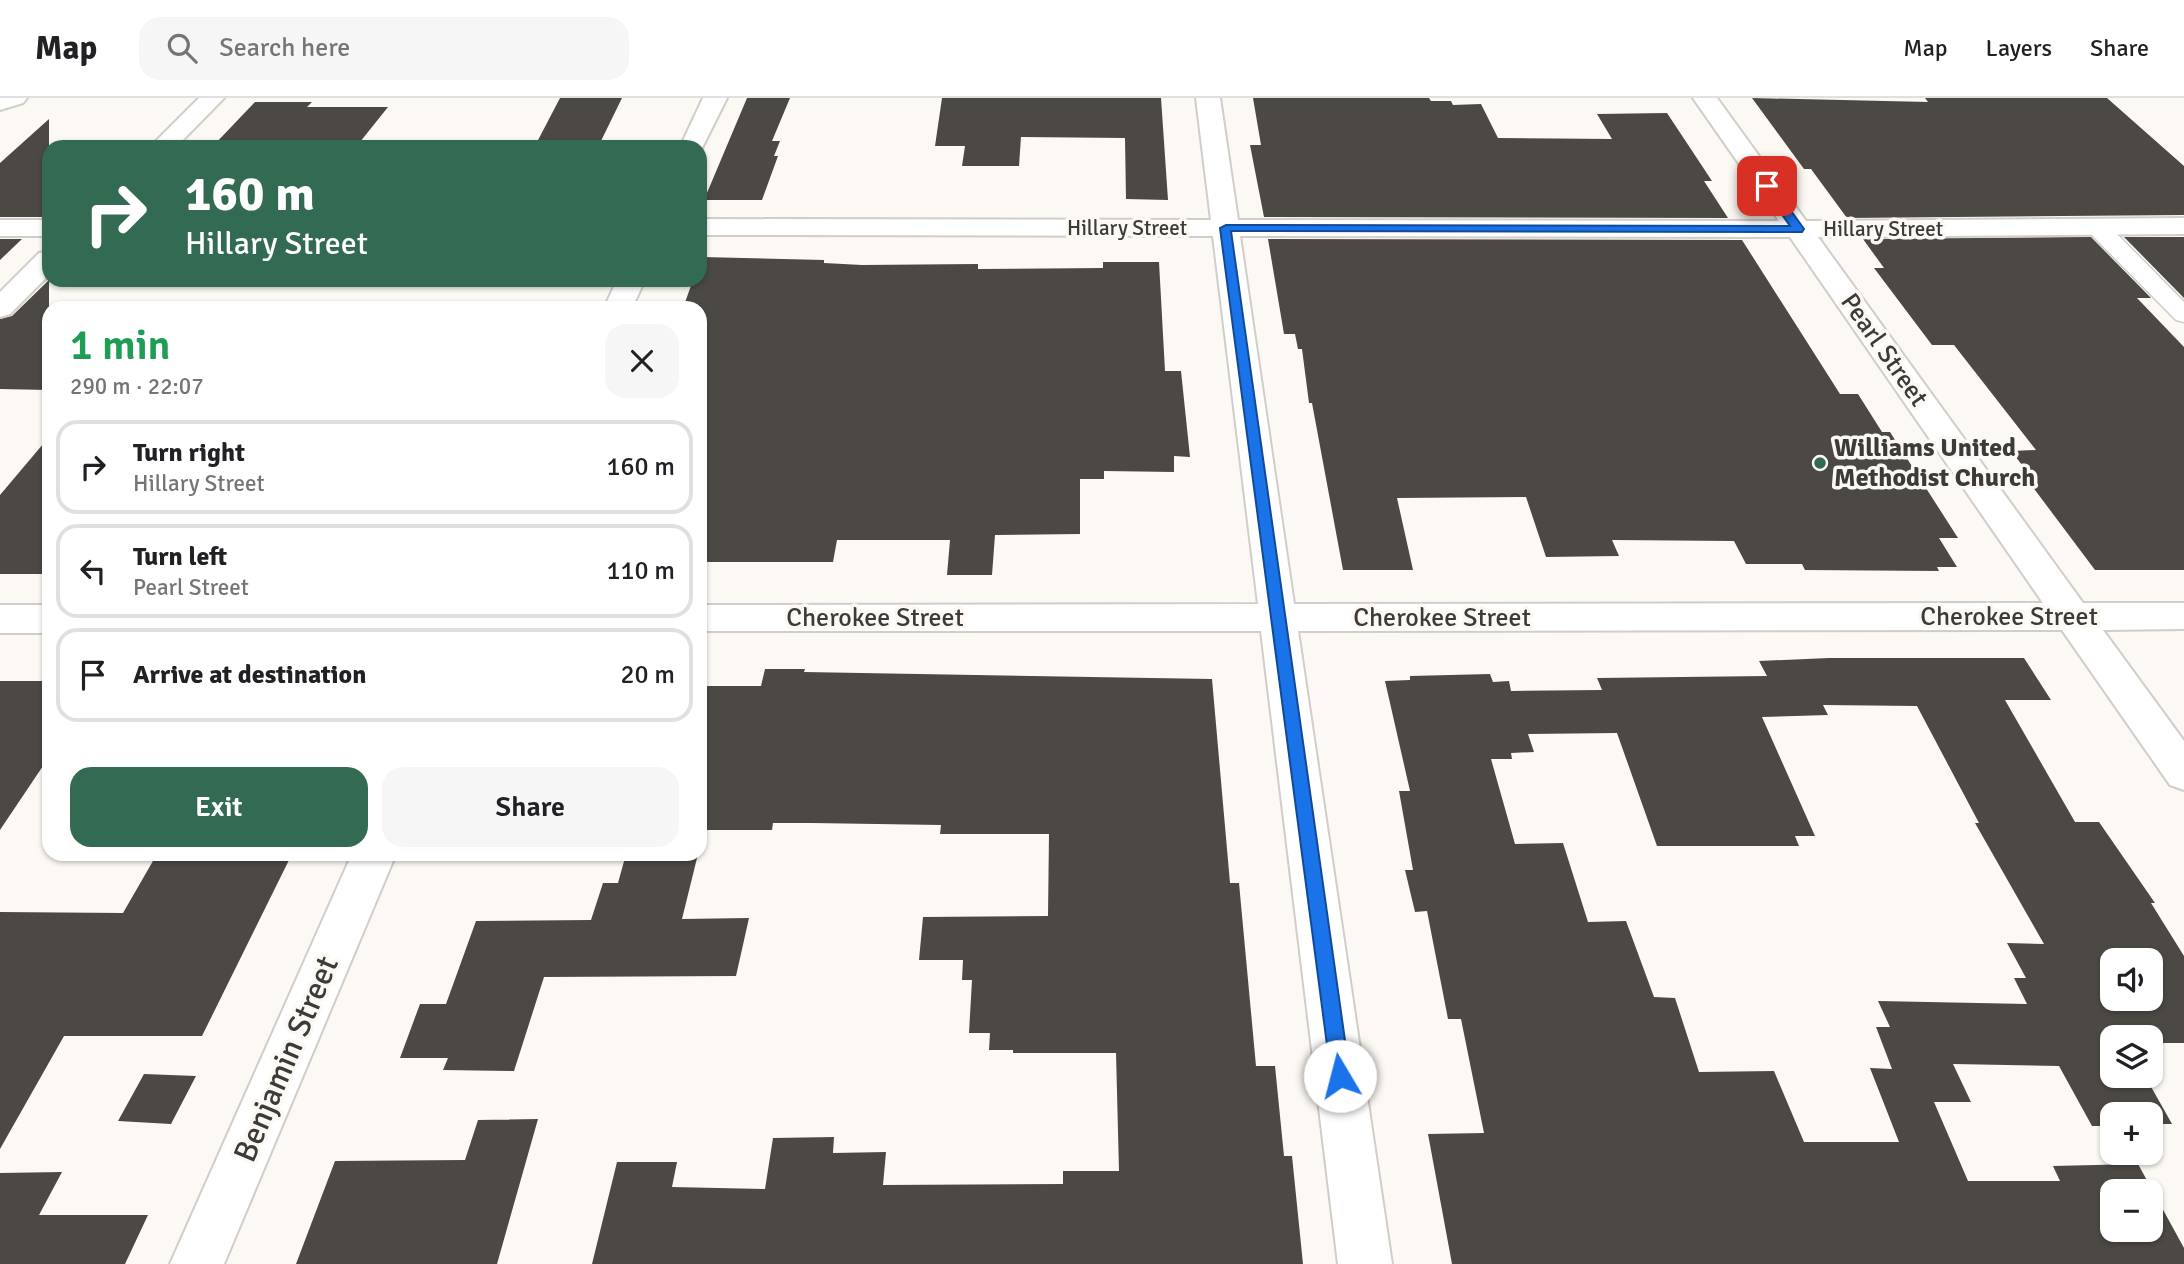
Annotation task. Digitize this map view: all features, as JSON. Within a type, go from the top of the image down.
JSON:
[{"type":"street","points":[[0,103],[15,98]]},
{"type":"street","points":[[169,140],[212,98]]},
{"type":"street","points":[[695,140],[715,98]]},
{"type":"street","points":[[1208,98],[1365,1264]]},
{"type":"street","name":"Pearl Street","points":[[1705,98],[2184,772]]},
{"type":"street","name":"Hillary Street","points":[[707,227],[1798,229],[2184,226]]},
{"type":"street","points":[[0,228],[42,228]]},
{"type":"street","points":[[0,308],[42,266]]},
{"type":"street","name":"Cherokee Street","points":[[707,618],[2184,617]]},
{"type":"street","points":[[0,619],[42,619]]},
{"type":"street","name":"Benjamin Street","points":[[197,1264],[371,861]]},
{"type":"lane","points":[[2097,227],[2184,315]]},
{"type":"building","points":[[560,98],[622,98],[601,140],[538,140]]},
{"type":"building","points":[[747,98],[790,98],[772,141],[780,141],[774,156],[778,156],[762,200],[707,200],[707,193]]},
{"type":"building","points":[[942,98],[1161,98],[1168,200],[1126,199],[1125,138],[1021,137],[1019,166],[962,166],[965,146],[935,146]]},
{"type":"building","points":[[1253,98],[1429,98],[1431,101],[1451,101],[1453,105],[1481,104],[1498,138],[1612,139],[1597,114],[1667,113],[1712,181],[1704,181],[1728,218],[1264,217],[1250,145],[1261,145]]},
{"type":"building","points":[[1752,98],[1928,102],[1925,98],[2107,98],[2184,166],[2184,215],[1847,218],[1811,169],[1804,169]]},
{"type":"building","points":[[255,102],[312,102],[307,107],[388,107],[362,140],[219,140]]},
{"type":"building","points":[[49,119],[49,140],[42,140],[42,217],[0,217],[0,163]]},
{"type":"building","points":[[2091,237],[2151,298],[2137,298],[2184,347],[2184,570],[2095,570],[2020,470],[2026,470],[2011,451],[2036,450],[1954,345],[1932,345],[1874,268],[1884,268],[1863,239]]},
{"type":"building","points":[[2124,237],[2184,237],[2184,298]]},
{"type":"building","points":[[0,239],[22,239],[0,260]]},
{"type":"building","points":[[1268,239],[1742,240],[1840,394],[1858,394],[1882,432],[1890,432],[1958,538],[1939,538],[1957,567],[1937,567],[1939,571],[1805,570],[1802,564],[1746,564],[1734,541],[1612,540],[1619,556],[1546,557],[1526,497],[1397,498],[1413,570],[1343,570],[1312,403],[1309,403],[1302,349],[1298,349],[1295,334],[1284,334]]},
{"type":"building","points":[[707,257],[824,260],[824,263],[862,265],[978,264],[978,269],[1103,268],[1103,262],[1159,262],[1165,371],[1181,371],[1190,457],[1174,456],[1174,472],[1104,471],[1104,479],[1080,479],[1080,534],[995,535],[992,575],[947,575],[950,540],[837,540],[833,562],[707,562],[707,301],[686,301],[690,287],[707,287]]},
{"type":"building","points":[[42,287],[49,287],[49,301],[42,301],[42,390],[0,389],[0,319],[12,316]]},
{"type":"building","points":[[42,445],[42,574],[0,574],[0,495]]},
{"type":"building","points":[[1829,658],[2024,658],[2051,700],[2005,700],[2075,822],[2099,822],[2155,903],[2151,903],[2184,956],[2184,1043],[2163,1043],[2163,1025],[2100,1025],[2100,1088],[2152,1088],[2160,1102],[2100,1102],[2100,1126],[2092,1126],[2059,1066],[1953,1064],[1971,1102],[1934,1102],[1968,1181],[2060,1181],[2053,1166],[2139,1165],[2146,1179],[2100,1179],[2100,1242],[2163,1242],[2163,1210],[2184,1248],[2184,1264],[1452,1264],[1428,1134],[1484,1133],[1461,1019],[1448,1019],[1427,911],[1415,912],[1405,870],[1413,870],[1399,791],[1410,791],[1385,681],[1410,680],[1410,676],[1490,674],[1493,682],[1509,681],[1511,691],[1602,690],[1597,678],[1767,676],[1759,661]],"holes":[[[1823,705],[1917,706],[1979,823],[1975,823],[2044,944],[2007,943],[2026,978],[2014,978],[2027,1004],[1878,1001],[1890,1027],[1876,1027],[1892,1069],[1870,1068],[1899,1142],[1804,1142],[1774,1071],[1699,1072],[1675,998],[1654,997],[1626,921],[1588,922],[1563,843],[1515,844],[1491,759],[1512,759],[1511,753],[1534,752],[1528,734],[1617,733],[1657,846],[1799,846],[1795,836],[1815,836],[1762,717],[1828,715]]]},
{"type":"building","points":[[765,669],[805,669],[804,672],[1212,679],[1230,883],[1239,883],[1256,1066],[1275,1066],[1284,1156],[1292,1156],[1303,1264],[592,1264],[617,1162],[677,1162],[672,1187],[765,1189],[773,1138],[834,1137],[833,1153],[886,1152],[883,1185],[1063,1184],[1063,1171],[1119,1171],[1116,1053],[1013,1053],[1013,1050],[989,1050],[990,1033],[969,1033],[972,980],[962,980],[963,960],[919,960],[923,917],[1048,916],[1049,834],[940,834],[941,825],[812,823],[773,823],[772,830],[707,830],[707,686],[761,686]]},
{"type":"building","points":[[0,681],[42,681],[42,767],[0,830]]},
{"type":"building","points":[[153,861],[289,861],[202,1036],[64,1036],[0,1149],[0,912],[123,913]]},
{"type":"building","points":[[624,861],[696,861],[682,919],[749,918],[736,976],[544,977],[514,1071],[443,1070],[448,1058],[400,1058],[420,1004],[446,1004],[476,921],[591,920],[603,883],[618,883]]},
{"type":"building","points":[[144,1074],[196,1076],[171,1124],[118,1121]]},
{"type":"building","points":[[2163,1108],[2172,1124],[2163,1124]]},
{"type":"building","points":[[538,1119],[497,1264],[296,1264],[335,1161],[465,1160],[478,1120]]},
{"type":"building","points":[[62,1172],[39,1215],[148,1215],[125,1264],[0,1264],[0,1173]]},
{"type":"place","name":"Williams United Methodist Church","points":[[1820,463]]},
{"type":"route","points":[[1340,1076],[1226,228],[1798,229],[1767,186]]}]
